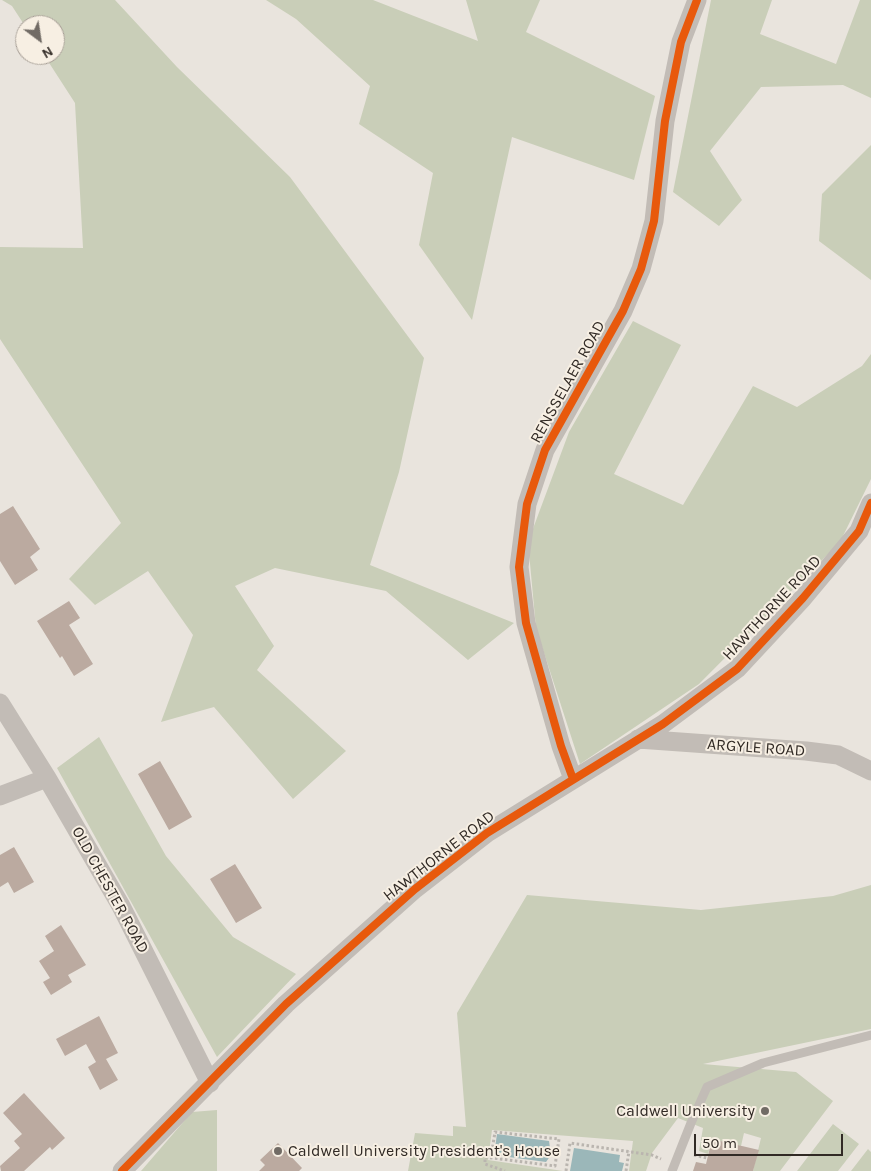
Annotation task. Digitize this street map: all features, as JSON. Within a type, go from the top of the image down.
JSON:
[{"type":"street","name":"RENSSELAER ROAD","points":[[573,779],[561,746],[526,623],[519,567],[527,504],[546,450],[623,311],[641,269],[654,221],[665,121],[681,42],[697,0]]},
{"type":"street","name":"HAWTHORNE ROAD","points":[[122,1171],[286,1004],[415,889],[487,833],[663,724],[738,668],[803,598],[859,531],[871,503]]},
{"type":"street","name":"OLD CHESTER ROAD","points":[[0,703],[47,778],[122,906],[210,1083]]},
{"type":"street","name":"ARGYLE ROAD","points":[[638,739],[806,751],[838,756],[871,771]]},
{"type":"street","points":[[0,796],[47,778]]},
{"type":"lane","points":[[672,1171],[708,1087],[763,1063],[871,1036]]},
{"type":"path","points":[[491,1157],[495,1132],[559,1139],[555,1166],[491,1157],[485,1156],[485,1164],[505,1171]]},
{"type":"path","points":[[566,1171],[570,1143],[629,1151],[661,1158],[659,1164]]},
{"type":"path","points":[[626,1171],[629,1151]]},
{"type":"path","points":[[694,1155],[708,1158]]},
{"type":"path","points":[[701,1163],[702,1156]]},
{"type":"green space","points":[[2,0],[115,0],[177,67],[290,177],[424,358],[399,472],[370,565],[514,623],[468,660],[386,591],[275,568],[235,586],[274,646],[257,670],[346,751],[293,799],[214,707],[161,722],[193,635],[148,571],[95,605],[69,579],[121,523],[0,339],[0,247],[83,248],[75,103],[50,65],[65,65],[65,15],[18,15],[12,6]]},
{"type":"green space","points":[[266,0],[373,0],[478,41],[466,0],[540,0],[526,32],[655,96],[634,180],[512,137],[472,320],[419,245],[433,173],[359,124],[370,86],[296,19]]},
{"type":"green space","points":[[711,0],[772,0],[760,34],[836,64],[860,0],[871,0],[871,98],[843,85],[761,87],[710,151],[742,200],[719,226],[673,192]]},
{"type":"green space","points":[[871,145],[871,280],[819,241],[822,194]]},
{"type":"green space","points":[[633,321],[681,345],[614,474],[683,505],[753,386],[797,407],[862,366],[871,354],[871,479],[840,542],[699,684],[580,764],[536,628],[528,542],[569,432]]},
{"type":"green space","points":[[99,737],[166,856],[233,937],[296,974],[217,1057],[57,768]]},
{"type":"green space","points":[[871,885],[871,1029],[703,1064],[796,1072],[833,1101],[780,1171],[753,1171],[761,1138],[744,1133],[741,1146],[712,1139],[708,1154],[699,1151],[703,1128],[678,1118],[652,1153],[646,1171],[629,1171],[633,1141],[492,1130],[488,1160],[563,1171],[408,1171],[415,1133],[453,1136],[453,1126],[466,1127],[457,1013],[527,895],[701,910],[833,896]]},
{"type":"green space","points":[[217,1110],[217,1171],[141,1171],[192,1112]]},
{"type":"green space","points":[[833,1124],[859,1144],[838,1171],[797,1171]]},
{"type":"green space","points":[[868,1149],[871,1152],[871,1171],[851,1171]]},
{"type":"water","points":[[497,1134],[549,1141],[551,1155],[546,1162],[494,1155]]},
{"type":"water","points":[[574,1148],[620,1155],[619,1162],[624,1163],[622,1171],[570,1171]]},
{"type":"building","points":[[13,506],[40,549],[30,557],[38,570],[15,585],[0,561],[0,514]]},
{"type":"building","points":[[69,601],[80,618],[69,625],[93,664],[74,676],[62,656],[60,658],[37,621]]},
{"type":"building","points":[[160,761],[192,817],[169,830],[138,774]]},
{"type":"building","points":[[14,847],[34,882],[14,893],[8,882],[0,887],[0,855]]},
{"type":"building","points":[[235,864],[262,908],[236,923],[210,879]]},
{"type":"building","points":[[61,925],[86,965],[68,975],[72,982],[51,995],[43,982],[50,978],[39,961],[54,951],[45,936]]},
{"type":"building","points":[[99,1016],[118,1053],[106,1059],[118,1080],[100,1090],[88,1067],[96,1062],[86,1044],[65,1056],[56,1039]]},
{"type":"building","points":[[24,1093],[65,1138],[52,1150],[50,1147],[24,1171],[1,1171],[0,1166],[20,1148],[14,1141],[22,1134],[3,1113]]},
{"type":"building","points":[[712,1139],[759,1150],[753,1171],[693,1171],[696,1162],[706,1164]]},
{"type":"building","name":"Caldwell University President's House","points":[[278,1143],[302,1168],[299,1171],[259,1171],[265,1165],[260,1160]]},
{"type":"cycle path","points":[[573,779],[561,746],[526,623],[519,567],[527,504],[545,450],[623,311],[641,269],[654,221],[665,121],[681,42],[697,0]]},
{"type":"cycle path","points":[[122,1171],[286,1004],[415,889],[487,833],[663,724],[737,669],[803,598],[859,531],[871,503]]},
{"type":"place","name":"Caldwell University","points":[[765,1111]]},
{"type":"place","name":"Caldwell University President's House","points":[[278,1151]]}]
